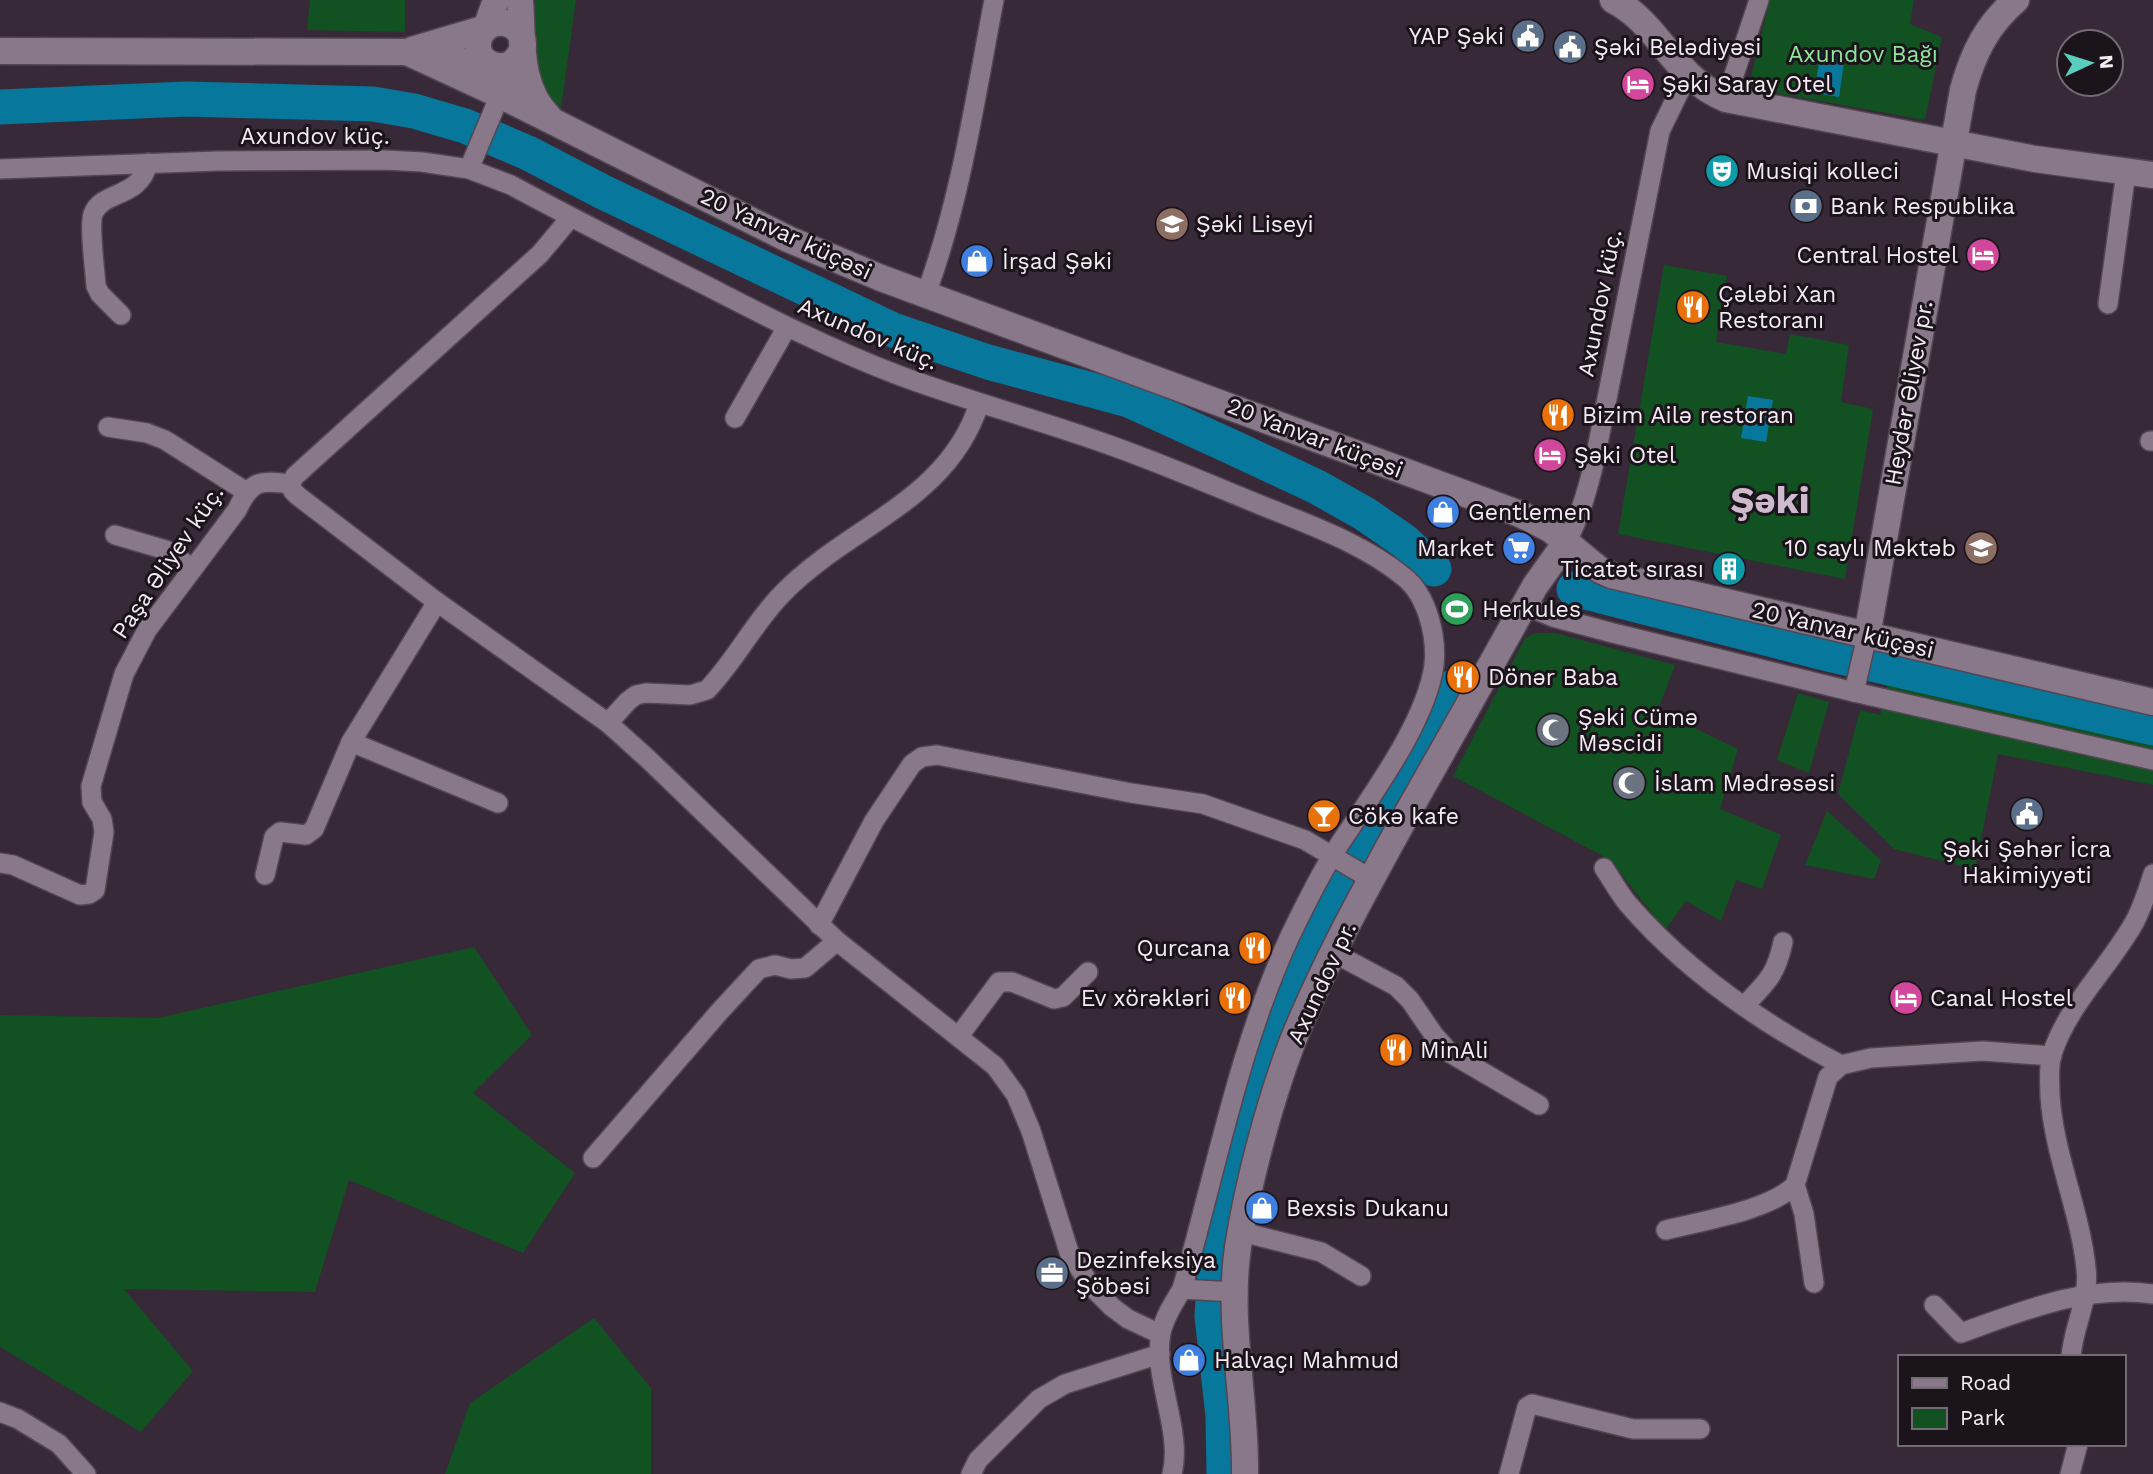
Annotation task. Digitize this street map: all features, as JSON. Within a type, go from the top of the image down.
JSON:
[{"type":"main road","points":[[496,0],[479,40],[489,62],[497,102]]},
{"type":"main road","points":[[497,102],[522,48],[520,0]]},
{"type":"main road","name":"Heydər Əliyev pr.","points":[[1865,643],[1952,144],[1971,61],[1980,40],[2016,0]]},
{"type":"main road","points":[[1617,1],[1635,16],[1690,78],[1710,93],[1726,99],[2035,159],[2153,174]]},
{"type":"main road","points":[[407,52],[492,24],[506,23],[518,31],[527,84],[532,96],[553,121]]},
{"type":"main road","points":[[0,51],[407,52],[512,63],[522,48]]},
{"type":"main road","name":"20 Yanvar küçəsi","points":[[407,52],[497,102],[553,121],[840,262],[1520,514],[1567,541],[1600,570],[1611,575],[1865,643],[2153,702]]},
{"type":"main road","name":"Axundov pr.","points":[[1245,1474],[1232,1292],[1242,1232],[1280,1078],[1293,1041],[1368,877],[1524,605],[1567,541]]},
{"type":"street","points":[[926,294],[956,201],[994,0]]},
{"type":"street","points":[[1726,99],[1759,0]]},
{"type":"street","name":"Axundov küç.","points":[[1567,541],[1577,521],[1592,471],[1660,131],[1680,90],[1690,78]]},
{"type":"street","points":[[470,169],[497,102]]},
{"type":"street","name":"Axundov küç.","points":[[0,169],[148,163],[385,160],[470,169],[512,185],[787,327],[856,359],[979,404],[1115,447],[1280,513],[1390,566],[1415,587],[1433,638],[1434,664],[1430,681],[1420,709],[1400,749],[1289,940],[1253,1029],[1190,1290],[1166,1317],[1160,1334]]},
{"type":"street","points":[[121,315],[100,294],[96,286],[92,217],[97,206],[138,184],[145,177],[148,163]]},
{"type":"street","points":[[2108,304],[2126,172]]},
{"type":"street","points":[[571,217],[540,254],[295,476],[290,484],[293,491],[438,602],[608,723],[837,941],[995,1066],[1016,1095],[1031,1131],[1069,1252],[1090,1285],[1128,1319],[1160,1334],[1160,1354],[1173,1445],[1172,1474]]},
{"type":"street","points":[[735,418],[787,327]]},
{"type":"street","points":[[608,723],[636,695],[646,692],[690,695],[707,690],[781,594],[810,568],[898,509],[937,474],[960,447],[972,426],[979,404]]},
{"type":"street","points":[[108,427],[147,433],[165,440],[245,491]]},
{"type":"street","name":"Paşa Əliyev küç.","points":[[0,863],[13,865],[80,895],[95,890],[104,832],[102,820],[92,803],[91,786],[124,674],[147,630],[237,510],[245,491],[253,485],[267,481],[290,484]]},
{"type":"street","points":[[115,535],[166,550],[192,568]]},
{"type":"street","points":[[265,875],[274,837],[280,832],[306,835],[314,829],[351,742],[438,602]]},
{"type":"street","points":[[1524,605],[1565,620],[1856,684],[2153,760]]},
{"type":"street","points":[[1856,684],[1865,643]]},
{"type":"street","points":[[351,742],[498,803]]},
{"type":"street","points":[[819,925],[874,821],[912,764],[922,757],[937,755],[1131,793],[1203,804],[1305,840],[1368,877]]},
{"type":"street","points":[[1604,868],[1627,903],[1706,978],[1796,1041],[1841,1065]]},
{"type":"street","points":[[2071,1355],[2072,1339],[2085,1295],[2087,1272],[2083,1239],[2060,1157],[2051,1112],[2049,1080],[2052,1056],[2063,1029],[2135,922],[2153,874]]},
{"type":"street","points":[[593,1158],[759,969],[775,965],[791,969],[805,968],[837,941]]},
{"type":"street","points":[[1745,1005],[1770,980],[1783,942]]},
{"type":"street","points":[[1334,953],[1396,986],[1410,1000],[1450,1053],[1539,1105]]},
{"type":"street","points":[[959,1036],[999,982],[1012,982],[1054,999],[1063,997],[1088,972]]},
{"type":"street","points":[[1666,1230],[1731,1214],[1786,1195],[1795,1185],[1828,1077],[1841,1065],[1871,1058],[1983,1051],[2052,1056]]},
{"type":"street","points":[[1795,1185],[1804,1214],[1814,1283]]},
{"type":"street","points":[[1242,1232],[1321,1252],[1361,1276]]},
{"type":"street","points":[[1190,1290],[1232,1292]]},
{"type":"street","points":[[1934,1306],[1961,1332],[2040,1304],[2085,1295],[2142,1292],[2153,1294]]},
{"type":"street","points":[[971,1474],[978,1460],[1039,1399],[1065,1384],[1160,1354]]},
{"type":"street","points":[[1509,1474],[1527,1407],[1532,1404],[1633,1429],[1700,1429]]},
{"type":"street","points":[[0,1412],[18,1419],[59,1444],[86,1474]]},
{"type":"street","points":[[2070,1474],[2077,1446]]},
{"type":"green space","points":[[310,0],[405,0],[405,32],[307,30]]},
{"type":"green space","points":[[535,0],[576,0],[561,109],[549,103],[534,57]]},
{"type":"green space","name":"Axundov Bağı","points":[[1770,0],[1914,0],[1910,24],[1942,37],[1925,120],[1748,88]]},
{"type":"green space","points":[[1664,265],[1727,276],[1716,342],[1786,354],[1790,334],[1849,345],[1841,402],[1873,409],[1845,579],[1618,534]]},
{"type":"green space","points":[[1535,633],[1555,633],[1675,665],[1658,710],[1738,749],[1720,809],[1781,835],[1762,889],[1736,880],[1721,921],[1686,901],[1665,930],[1614,865],[1601,855],[1453,776],[1525,638]]},
{"type":"green space","points":[[1890,673],[2153,735],[2153,785],[1998,754],[1975,869],[1894,849],[1838,794],[1860,710],[1880,715]]},
{"type":"green space","points":[[1798,693],[1829,702],[1809,773],[1777,760]]},
{"type":"green space","points":[[1827,811],[1881,860],[1874,879],[1805,865]]},
{"type":"green space","points":[[474,947],[532,1035],[473,1093],[575,1173],[523,1253],[349,1180],[315,1292],[124,1289],[193,1371],[141,1432],[0,1347],[0,1015],[158,1018]]},
{"type":"green space","points":[[594,1318],[651,1388],[651,1474],[445,1474],[470,1403]]},
{"type":"water","points":[[1821,51],[1845,55],[1839,97],[1814,93]]},
{"type":"water","points":[[1748,396],[1773,400],[1766,442],[1741,438]]},
{"type":"waterway","points":[[0,107],[186,99],[373,104],[414,111],[465,126],[528,153],[603,192],[893,330],[988,362],[1129,400],[1234,448],[1317,487],[1365,514],[1404,541],[1434,569]]},
{"type":"waterway","points":[[1574,589],[1832,655],[2153,728]]},
{"type":"waterway","points":[[1224,1474],[1223,1416],[1212,1316],[1216,1257],[1248,1108],[1284,997],[1333,906],[1429,747],[1453,687]]},
{"type":"place","name":"YAP Şəki","points":[[1528,36]]},
{"type":"place","name":"Şəki Belədiyəsi","points":[[1570,47]]},
{"type":"place","name":"Şəki Saray Otel","points":[[1638,84]]},
{"type":"place","name":"Musiqi kolleci","points":[[1722,171]]},
{"type":"place","name":"Bank Respublika","points":[[1806,206]]},
{"type":"place","name":"Şəki Liseyi","points":[[1172,224]]},
{"type":"place","name":"Central Hostel","points":[[1983,255]]},
{"type":"place","name":"İrşad Şəki","points":[[977,261]]},
{"type":"place","name":"Çələbi Xan Restoranı","points":[[1693,307]]},
{"type":"place","name":"Bizim Ailə restoran","points":[[1558,415]]},
{"type":"place","name":"Şəki Otel","points":[[1550,455]]},
{"type":"place","name":"Gentlemen","points":[[1443,512]]},
{"type":"place","name":"Market","points":[[1519,548]]},
{"type":"place","name":"10 saylı Məktəb","points":[[1981,548]]},
{"type":"place","name":"Ticatət sırası","points":[[1729,569]]},
{"type":"place","name":"Herkules","points":[[1457,609]]},
{"type":"place","name":"Dönər Baba","points":[[1463,677]]},
{"type":"place","name":"Şəki Cümə Məscidi","points":[[1553,730]]},
{"type":"place","name":"İslam Mədrəsəsi","points":[[1629,783]]},
{"type":"place","name":"Şəki Şəhər İcra Hakimiyyəti","points":[[2027,814]]},
{"type":"place","name":"Cökə kafe","points":[[1324,816]]},
{"type":"place","name":"Qurcana","points":[[1255,948]]},
{"type":"place","name":"Ev xörəkləri","points":[[1235,998]]},
{"type":"place","name":"Canal Hostel","points":[[1906,998]]},
{"type":"place","name":"MinAli","points":[[1396,1050]]},
{"type":"place","name":"Bexsis Dukanu","points":[[1262,1208]]},
{"type":"place","name":"Dezinfeksiya Şöbəsi","points":[[1052,1273]]},
{"type":"place","name":"Halvaçı Mahmud","points":[[1189,1360]]},
{"type":"district","name":"Şəki","points":[[1770,500]]}]
